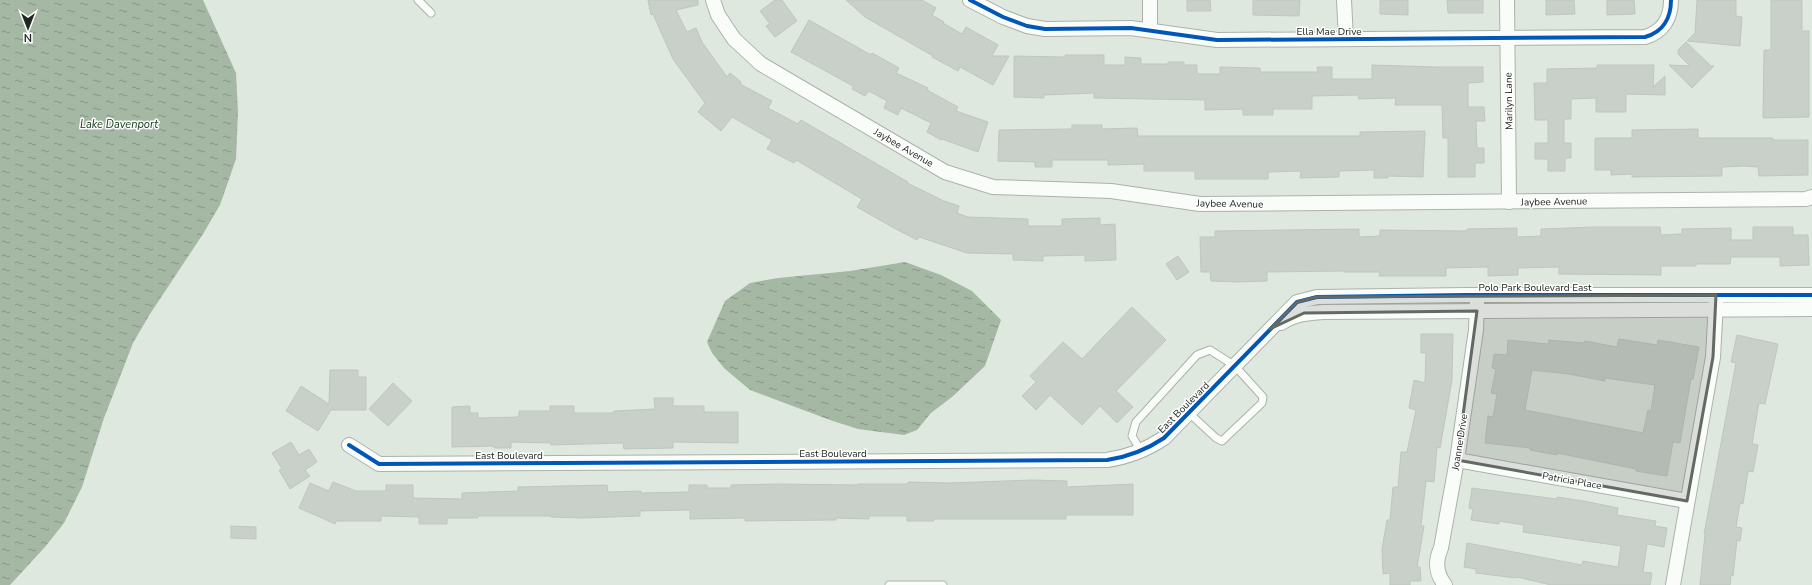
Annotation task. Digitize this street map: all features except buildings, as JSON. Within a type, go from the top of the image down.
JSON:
[{"type":"street","name":"Jaybee Avenue","points":[[713,0],[718,16],[734,39],[761,64],[946,172],[994,187],[1111,191],[1200,204],[1806,199],[1812,196]]},
{"type":"street","name":"Ella Mae Drive","points":[[970,0],[1003,17],[1027,26],[1045,29],[1105,28],[1149,30],[1217,40],[1645,37],[1657,32],[1667,20],[1671,7],[1671,0]]},
{"type":"street","points":[[1149,30],[1150,0]]},
{"type":"street","points":[[1344,0],[1346,39]]},
{"type":"street","name":"Marilyn Lane","points":[[1507,0],[1509,202]]},
{"type":"street","name":"Polo Park Boulevard East","points":[[1270,329],[1297,302],[1317,297],[1477,295],[1812,295]]},
{"type":"street","name":"Joanne Drive","points":[[1445,585],[1439,576],[1437,560],[1441,548],[1457,460],[1476,330],[1477,295]]},
{"type":"street","points":[[1673,585],[1713,357],[1716,295]]},
{"type":"street","points":[[1270,329],[1291,317],[1304,313],[1812,309]]},
{"type":"street","name":"East Boulevard","points":[[349,445],[379,464],[1107,460],[1141,451],[1164,438],[1270,329]]},
{"type":"street","name":"Patricia Place","points":[[1457,460],[1687,501]]},
{"type":"lane","points":[[418,0],[431,13]]},
{"type":"lane","points":[[1141,451],[1132,436],[1136,422],[1197,355],[1210,350],[1235,366],[1263,397],[1262,403],[1222,441],[1216,438],[1189,413]]},
{"type":"lane","points":[[889,585],[943,585]]},
{"type":"highlighted area","points":[[1716,295],[1713,357],[1687,501],[1457,460],[1477,311],[1304,313],[1270,329],[1297,302],[1317,297]]},
{"type":"water","name":"Lake Davenport","points":[[0,0],[203,0],[236,73],[238,112],[236,159],[220,205],[133,343],[104,418],[82,487],[64,523],[45,547],[10,585],[0,585]]},
{"type":"water","points":[[905,262],[941,275],[972,291],[1001,320],[985,366],[952,397],[931,413],[917,430],[904,435],[858,429],[750,390],[724,368],[712,353],[707,342],[725,301],[750,283],[778,278],[850,271]]},
{"type":"cycle path","points":[[970,0],[1003,17],[1027,26],[1045,29],[1131,28],[1217,40],[1645,37],[1657,32],[1665,23],[1671,7],[1671,0]]},
{"type":"cycle path","points":[[349,445],[379,464],[1107,460],[1137,452],[1164,438],[1297,302],[1317,297],[1466,295],[1812,295]]}]
